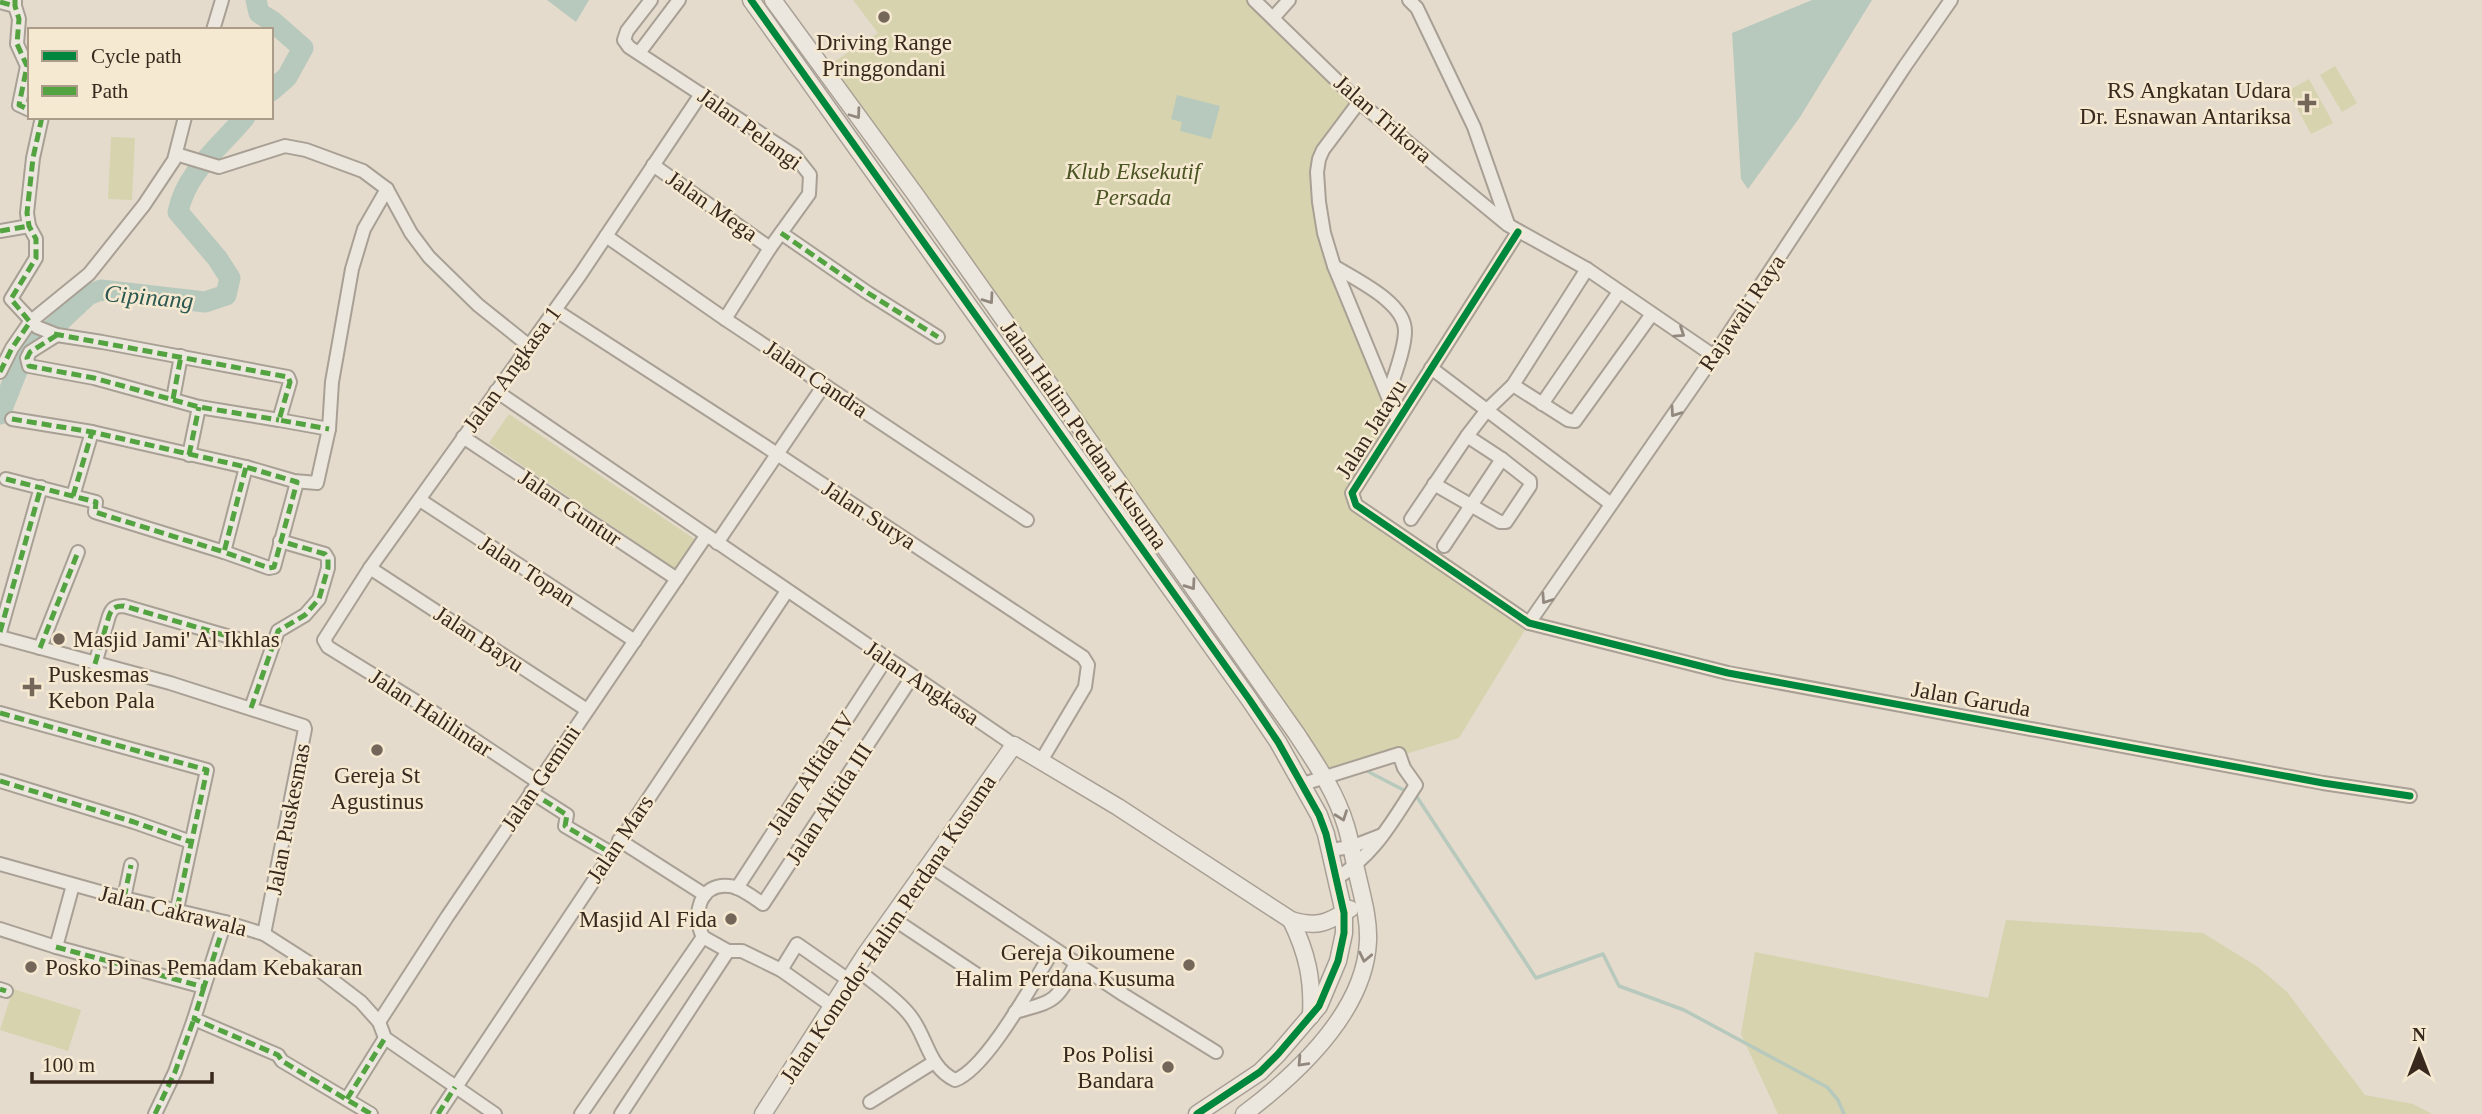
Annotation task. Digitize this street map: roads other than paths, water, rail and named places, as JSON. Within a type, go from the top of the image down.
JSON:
[{"type":"street","points":[[214,28],[222,0]]},
{"type":"street","points":[[661,22],[648,4],[625,36],[629,47],[639,53],[679,0]]},
{"type":"street","name":"Jalan Halim Perdana Kusuma","points":[[751,0],[1249,699],[1303,784],[1319,815],[1344,913],[1339,961],[1324,996],[1311,1016],[1260,1072],[1196,1114]]},
{"type":"street","name":"Jalan Halim Perdana Kusuma","points":[[772,0],[1024,347],[1297,734],[1338,803],[1367,913],[1367,950],[1360,980],[1346,1010],[1330,1032],[1273,1092],[1244,1114]]},
{"type":"street","name":"Jalan Trikora","points":[[1254,0],[1359,102],[1513,228],[1587,270],[1714,356]]},
{"type":"street","points":[[1273,18],[1289,0]]},
{"type":"street","name":"Rajawali Raya","points":[[1529,623],[1714,356],[1951,0]]},
{"type":"street","points":[[0,2],[15,3],[19,19],[17,44],[27,66],[19,105],[28,109]]},
{"type":"street","points":[[1417,3],[1474,127],[1513,228]]},
{"type":"street","name":"Jalan Pelangi","points":[[639,53],[785,149],[806,168],[810,176],[809,194],[770,248],[725,319]]},
{"type":"street","name":"Jalan Angkasa 1","points":[[325,643],[331,626],[370,568],[555,310],[701,93]]},
{"type":"street","points":[[1359,102],[1319,159],[1319,202],[1324,233],[1334,266],[1397,419]]},
{"type":"street","points":[[42,119],[33,158],[27,214],[29,226],[36,239],[36,258],[5,296],[34,325],[55,335],[288,377],[290,382],[279,420]]},
{"type":"street","points":[[0,372],[12,348],[89,274],[144,205],[179,156],[184,119]]},
{"type":"street","points":[[179,156],[214,166],[229,166],[285,146],[306,150],[363,172],[387,189],[411,233],[429,257],[478,305],[528,345]]},
{"type":"street","name":"Jalan Mega","points":[[653,165],[770,248]]},
{"type":"street","points":[[12,419],[92,432],[246,467],[297,482],[317,483],[329,429],[332,382],[352,269],[365,229],[387,189]]},
{"type":"street","points":[[0,231],[29,226]]},
{"type":"street","name":"Jalan Jatayu","points":[[1513,228],[1431,368],[1353,490],[1354,502],[1399,536],[1529,623]]},
{"type":"street","points":[[781,233],[833,271],[937,337]]},
{"type":"street","name":"Jalan Candra","points":[[606,236],[725,319],[1027,520]]},
{"type":"street","points":[[1334,266],[1381,296],[1398,311],[1403,321],[1403,343],[1388,396]]},
{"type":"street","points":[[1410,519],[1467,436],[1487,410],[1513,385],[1587,270]]},
{"type":"street","points":[[1542,404],[1619,292]]},
{"type":"street","name":"Jalan Surya","points":[[555,310],[1083,657],[1088,665],[1085,687],[1041,761]]},
{"type":"street","points":[[1513,385],[1570,421],[1577,420],[1652,314]]},
{"type":"street","points":[[55,335],[30,352],[27,358],[29,366],[94,379],[199,407],[329,429]]},
{"type":"street","points":[[173,399],[181,356]]},
{"type":"street","points":[[1431,368],[1611,504]]},
{"type":"street","name":"Jalan Gemini","points":[[379,1022],[446,917],[677,579],[712,540],[777,454],[824,385]]},
{"type":"street","name":"Jalan Angkasa","points":[[496,391],[1014,745],[1118,807],[1291,920],[1313,925],[1324,923],[1363,901]]},
{"type":"street","points":[[189,455],[199,407]]},
{"type":"street","points":[[73,496],[92,432]]},
{"type":"street","points":[[1434,484],[1502,523],[1506,522],[1530,483],[1502,459],[1467,436]]},
{"type":"street","name":"Jalan Guntur","points":[[463,437],[677,579]]},
{"type":"street","points":[[1444,546],[1502,459]]},
{"type":"street","points":[[224,552],[246,467]]},
{"type":"street","points":[[6,479],[96,502],[95,512],[271,568],[275,566],[297,482]]},
{"type":"street","points":[[0,634],[41,487]]},
{"type":"street","name":"Jalan Topan","points":[[420,500],[635,641]]},
{"type":"street","points":[[251,708],[278,631],[305,615],[319,599],[328,568],[325,554],[280,541]]},
{"type":"street","points":[[40,648],[78,552]]},
{"type":"street","name":"Jalan Bayu","points":[[370,568],[587,710]]},
{"type":"street","name":"Jalan Mars","points":[[438,1114],[787,591]]},
{"type":"street","points":[[95,664],[108,616],[117,606],[244,641]]},
{"type":"street","name":"Jalan Garuda","points":[[1529,623],[1728,673],[2323,783],[2410,796]]},
{"type":"street","name":"Jalan Puskesmas","points":[[0,634],[95,664],[170,683],[304,726],[264,934]]},
{"type":"street","name":"Jalan Halilintar","points":[[325,643],[534,787],[566,815],[565,826],[611,853]]},
{"type":"street","name":"Jalan Alfida IV","points":[[737,888],[886,659]]},
{"type":"street","name":"Jalan Alfida III","points":[[737,888],[763,904],[912,677]]},
{"type":"street","points":[[0,713],[205,769],[207,772],[177,909]]},
{"type":"street","name":"Jalan Komodor Halim Perdana Kusuma","points":[[763,1114],[832,1006],[1014,745]]},
{"type":"street","points":[[1303,784],[1399,754],[1412,791],[1376,846],[1336,879]]},
{"type":"street","points":[[0,781],[191,842]]},
{"type":"street","points":[[1330,850],[1351,847],[1382,835]]},
{"type":"street","points":[[619,840],[705,895]]},
{"type":"street","name":"Jalan Cakrawala","points":[[0,864],[264,934],[314,965],[361,1002],[379,1022],[385,1038]]},
{"type":"street","points":[[124,898],[131,864]]},
{"type":"street","points":[[929,865],[1216,1052]]},
{"type":"street","points":[[56,947],[73,885]]},
{"type":"street","points":[[737,888],[718,887],[705,895],[697,914],[703,937],[728,951],[742,951],[781,970],[832,1006]]},
{"type":"street","points":[[892,918],[985,980]]},
{"type":"street","points":[[1291,920],[1304,947],[1311,985],[1311,1016]]},
{"type":"street","points":[[155,1114],[175,1072],[194,1020],[225,922]]},
{"type":"street","points":[[0,929],[56,947],[204,986]]},
{"type":"street","points":[[581,1114],[703,937]]},
{"type":"street","points":[[781,970],[797,944],[854,975],[907,1011],[919,1029],[934,1062],[946,1076],[955,1080],[962,1078],[992,1048],[1054,948]]},
{"type":"street","points":[[621,1114],[728,951]]},
{"type":"street","points":[[1015,1012],[1054,1000],[1063,989],[1076,963]]},
{"type":"street","points":[[194,1020],[278,1055],[282,1061],[371,1114]]},
{"type":"street","points":[[348,1099],[385,1038],[495,1114]]},
{"type":"street","points":[[870,1102],[934,1062]]},
{"type":"waterway","name":"Cipinang","points":[[256,0],[259,13],[303,48],[287,77],[273,89]]},
{"type":"waterway","name":"Cipinang","points":[[0,414],[23,356],[88,295],[101,290],[205,302],[226,295],[230,278],[217,258],[178,212],[188,184],[196,172],[243,119]]},
{"type":"waterway","points":[[1365,770],[1417,797],[1536,978],[1603,954],[1619,986],[1684,1010],[1827,1087],[1838,1100],[1844,1114]]},
{"type":"place","name":"Driving Range Pringgondani","points":[[884,17]]},
{"type":"place","name":"RS Angkatan Udara Dr. Esnawan Antariksa","points":[[2307,103]]},
{"type":"place","name":"Masjid Jami' Al Ikhlas","points":[[59,639]]},
{"type":"place","name":"Puskesmas Kebon Pala","points":[[32,687]]},
{"type":"place","name":"Gereja St Agustinus","points":[[377,750]]},
{"type":"place","name":"Masjid Al Fida","points":[[731,919]]},
{"type":"place","name":"Gereja Oikoumene Halim Perdana Kusuma","points":[[1189,965]]},
{"type":"place","name":"Posko Dinas Pemadam Kebakaran","points":[[31,967]]},
{"type":"place","name":"Pos Polisi Bandara","points":[[1168,1067]]},
{"type":"park label","name":"Klub Eksekutif Persada","points":[[1133,184]]}]
